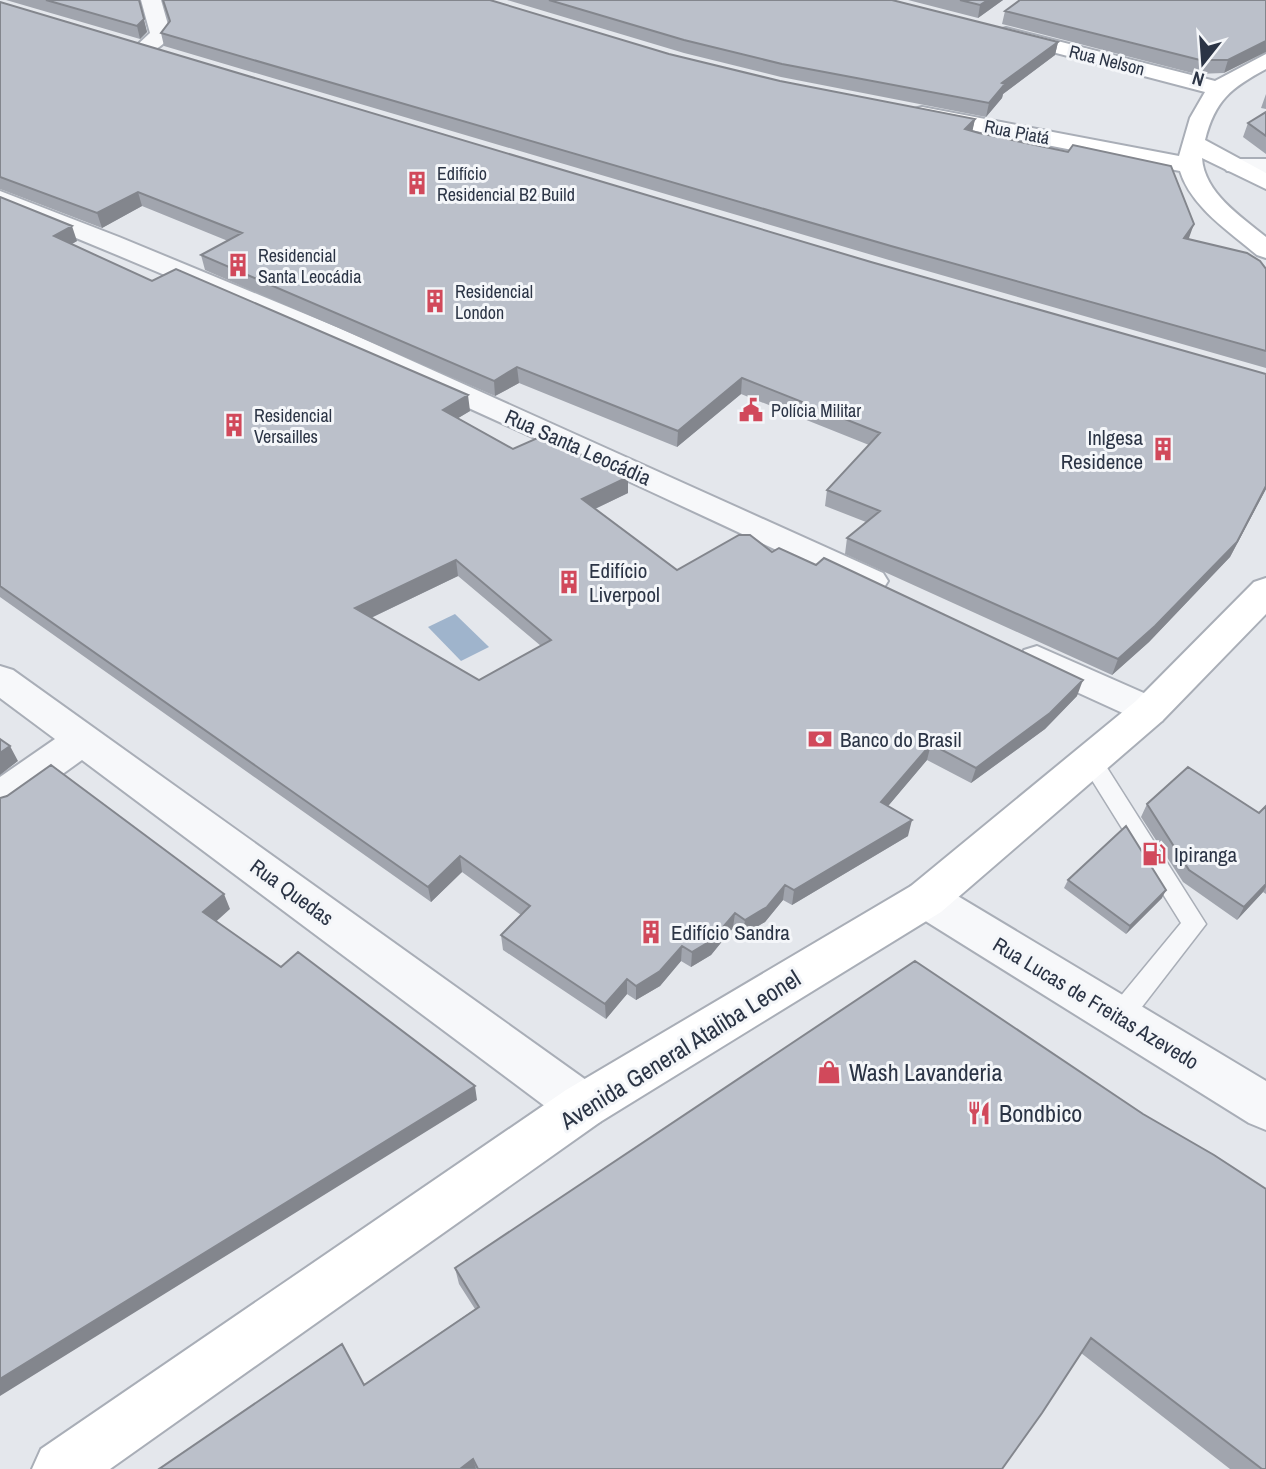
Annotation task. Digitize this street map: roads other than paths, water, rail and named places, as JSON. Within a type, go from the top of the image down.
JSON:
[{"type":"main road","name":"Rua Nelson","points":[[980,27],[1219,89]]},
{"type":"main road","points":[[134,44],[171,55]]},
{"type":"main road","points":[[1266,60],[1219,89],[1200,118],[1192,154],[1195,180],[1219,207],[1266,250]]},
{"type":"main road","name":"Rua Piatá","points":[[905,111],[1192,154]]},
{"type":"main road","points":[[1192,154],[1235,166],[1266,182]]},
{"type":"main road","points":[[1219,207],[1235,198],[1266,192]]},
{"type":"main road","name":"Avenida General Ataliba Leonel","points":[[61,1469],[583,1107],[926,899],[1149,711],[1266,590]]},
{"type":"street","points":[[134,44],[161,35],[151,0]]},
{"type":"street","points":[[1235,166],[1266,166]]},
{"type":"street","name":"Rua Santa Leocádia","points":[[0,198],[102,237],[291,318],[900,594]]},
{"type":"street","points":[[1012,647],[1149,711]]},
{"type":"street","name":"Rua Quedas","points":[[0,679],[583,1107]]},
{"type":"street","points":[[0,798],[83,739]]},
{"type":"street","name":"Rua Lucas de Freitas Azevedo","points":[[926,899],[1266,1107]]},
{"type":"lane","points":[[1091,761],[1194,925],[1119,1017]]},
{"type":"water","points":[[455,614],[489,647],[461,661],[428,627]]},
{"type":"place","name":"Edifício Residencial B2 Build","points":[[417,183]]},
{"type":"place","name":"Residencial Santa Leocádia","points":[[238,265]]},
{"type":"place","name":"Residencial London","points":[[435,301]]},
{"type":"place","name":"Polícia Militar","points":[[751,410]]},
{"type":"place","name":"Residencial Versailles","points":[[234,425]]},
{"type":"place","name":"Inlgesa Residence","points":[[1163,449]]},
{"type":"place","name":"Edifício Liverpool","points":[[569,582]]},
{"type":"place","name":"Banco do Brasil","points":[[820,739]]},
{"type":"place","name":"Ipiranga","points":[[1154,854]]},
{"type":"place","name":"Edifício Sandra","points":[[651,932]]},
{"type":"place","name":"Wash Lavanderia","points":[[829,1072]]},
{"type":"place","name":"Bondbico","points":[[979,1113]]}]
